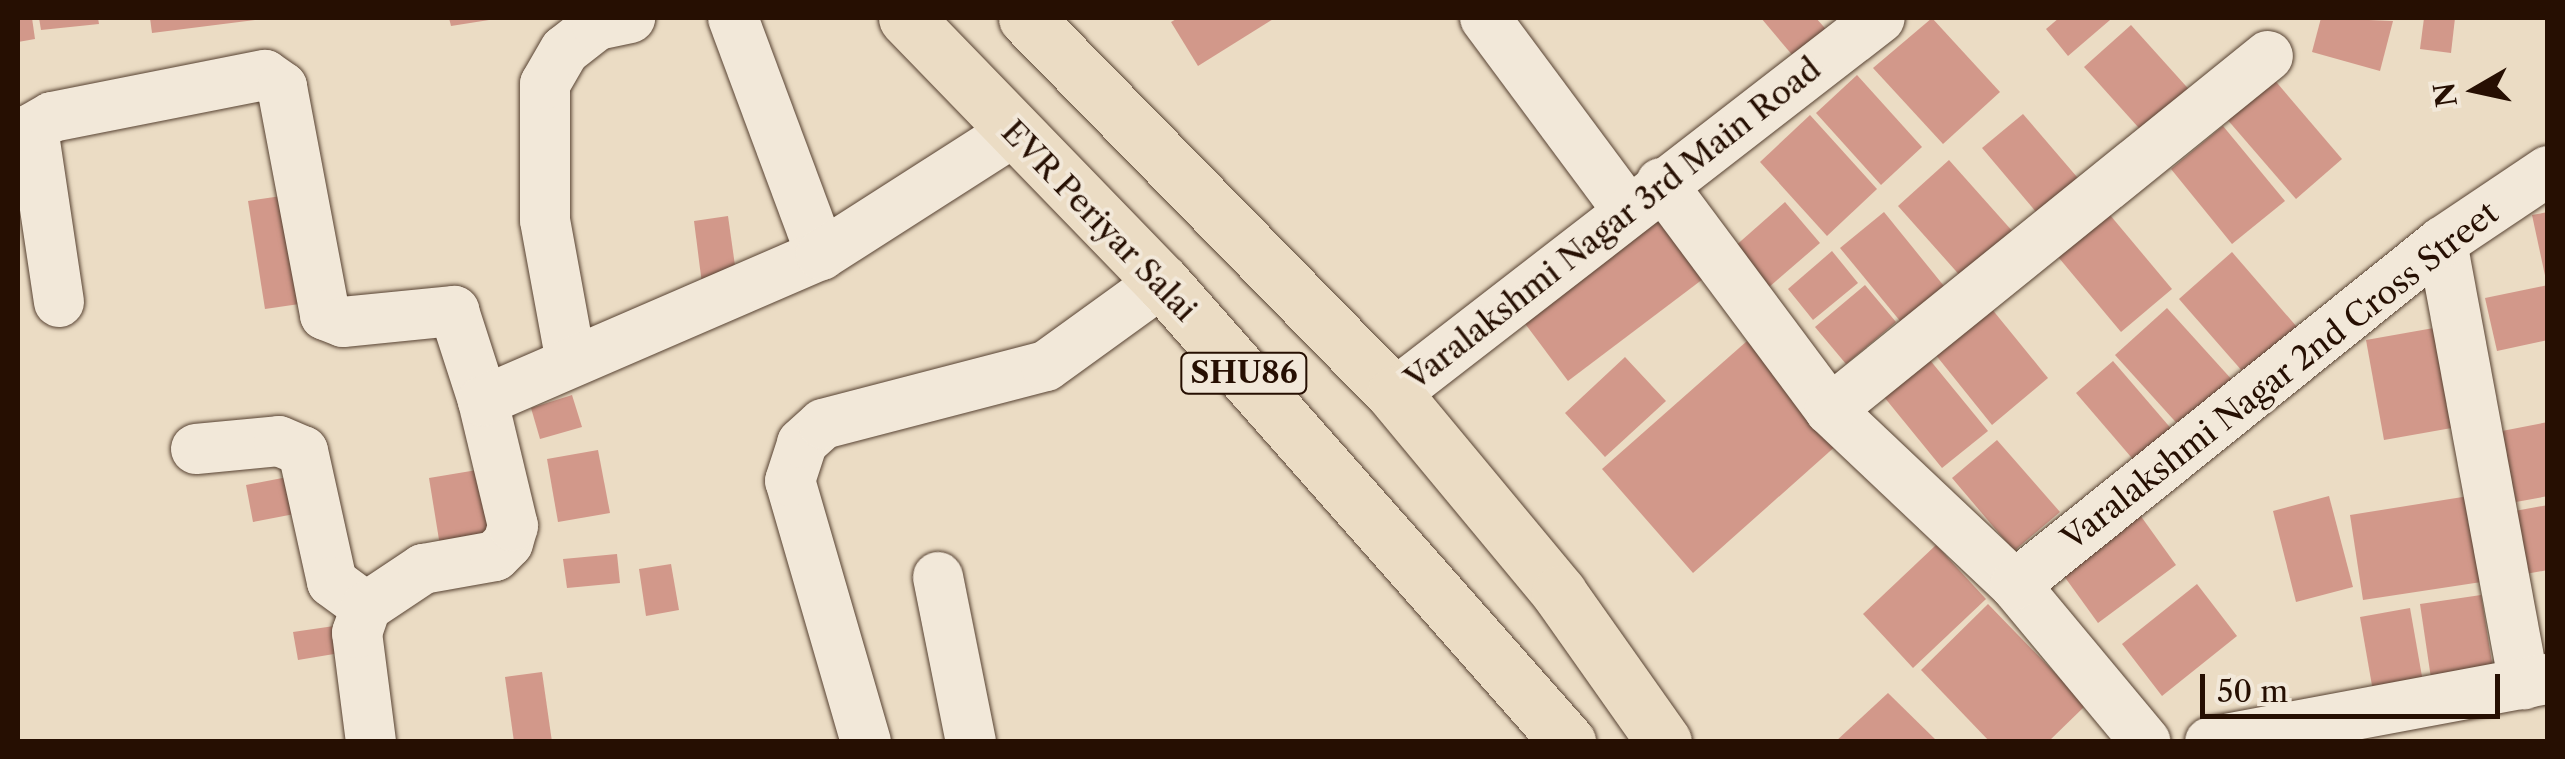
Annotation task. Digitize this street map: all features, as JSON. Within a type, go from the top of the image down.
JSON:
[{"type":"main road","name":"EVR Periyar Salai","points":[[906,18],[1012,133],[1162,282],[1568,742]]},
{"type":"main road","name":"SHU86","points":[[1026,18],[1394,394],[1558,593],[1664,742]]},
{"type":"street","points":[[571,362],[545,220],[544,84],[565,50],[597,25],[630,18]]},
{"type":"street","points":[[732,18],[822,255]]},
{"type":"street","points":[[1485,18],[1830,410],[2015,585],[2146,742]]},
{"type":"street","name":"Varalakshmi Nagar 3rd Main Road","points":[[1394,394],[1644,196],[1880,18]]},
{"type":"street","points":[[1830,410],[2268,56]]},
{"type":"street","points":[[59,302],[32,128],[265,75],[282,86],[325,315],[342,322],[454,311],[483,401],[512,526],[508,543],[495,556],[423,569],[366,607],[357,633],[371,742]]},
{"type":"street","points":[[483,401],[822,255],[1012,133]]},
{"type":"street","name":"Varalakshmi Nagar 2nd Cross Street","points":[[2015,585],[2442,242],[2548,171]]},
{"type":"street","points":[[2210,742],[2536,681],[2442,242]]},
{"type":"street","points":[[866,742],[790,481],[802,442],[822,424],[1046,366],[1162,282]]},
{"type":"street","points":[[196,449],[279,440],[302,451],[332,582],[366,607]]},
{"type":"street","points":[[938,577],[971,742]]},
{"type":"building","points":[[18,18],[32,18],[35,39],[18,42]]},
{"type":"building","points":[[39,18],[98,18],[99,24],[41,30]]},
{"type":"building","points":[[150,18],[255,18],[255,20],[152,33]]},
{"type":"building","points":[[449,18],[489,18],[489,20],[451,26]]},
{"type":"building","points":[[1178,18],[1275,18],[1198,66],[1171,22]]},
{"type":"building","points":[[1761,18],[1816,18],[1831,35],[1799,63]]},
{"type":"building","points":[[1932,18],[2000,92],[1943,144],[1873,68]]},
{"type":"building","points":[[2059,18],[2110,20],[2068,56],[2046,29]]},
{"type":"building","points":[[2321,18],[2393,21],[2380,71],[2312,52]]},
{"type":"building","points":[[2424,18],[2455,18],[2451,53],[2420,49]]},
{"type":"building","points":[[2131,25],[2194,95],[2147,137],[2084,67]]},
{"type":"building","points":[[1857,75],[1922,147],[1881,185],[1816,113]]},
{"type":"building","points":[[2272,77],[2342,159],[2296,199],[2226,118]]},
{"type":"building","points":[[2023,114],[2083,184],[2042,219],[1982,148]]},
{"type":"building","points":[[1810,115],[1877,189],[1827,236],[1760,162]]},
{"type":"building","points":[[2223,126],[2285,201],[2232,244],[2171,169]]},
{"type":"building","points":[[1949,160],[2014,233],[1963,279],[1898,206]]},
{"type":"building","points":[[295,194],[313,302],[265,309],[248,201]]},
{"type":"building","points":[[1785,202],[1820,243],[1768,288],[1733,248]]},
{"type":"building","points":[[2105,209],[2172,289],[2121,332],[2054,252]]},
{"type":"building","points":[[1884,212],[1948,291],[1905,327],[1840,248]]},
{"type":"building","points":[[2548,212],[2548,279],[2546,280],[2532,215]]},
{"type":"building","points":[[728,216],[737,280],[702,284],[694,221]]},
{"type":"building","points":[[1658,219],[1703,279],[1568,381],[1523,321]]},
{"type":"building","points":[[1832,251],[1858,283],[1813,320],[1788,289]]},
{"type":"building","points":[[2232,252],[2303,334],[2250,380],[2179,299]]},
{"type":"building","points":[[1865,285],[1896,322],[1846,364],[1815,327]]},
{"type":"building","points":[[2548,285],[2548,340],[2497,351],[2485,298]]},
{"type":"building","points":[[1987,303],[2048,378],[1992,425],[1931,349]]},
{"type":"building","points":[[2167,308],[2234,382],[2182,429],[2115,355]]},
{"type":"building","points":[[2445,326],[2463,426],[2384,440],[2366,340]]},
{"type":"building","points":[[1747,341],[1838,444],[1693,573],[1602,469]]},
{"type":"building","points":[[1925,354],[1988,431],[1942,468],[1880,392]]},
{"type":"building","points":[[1625,357],[1666,401],[1605,457],[1565,413]]},
{"type":"building","points":[[2113,361],[2174,432],[2137,464],[2076,393]]},
{"type":"building","points":[[572,395],[582,427],[540,439],[531,408]]},
{"type":"building","points":[[2548,422],[2548,496],[2516,502],[2502,431]]},
{"type":"building","points":[[1997,440],[2060,512],[2014,551],[1952,478]]},
{"type":"building","points":[[598,450],[610,513],[558,522],[547,459]]},
{"type":"building","points":[[483,469],[495,544],[441,552],[429,478]]},
{"type":"building","points":[[303,474],[310,511],[253,522],[246,485]]},
{"type":"building","points":[[2475,495],[2488,581],[2363,600],[2350,515]]},
{"type":"building","points":[[2329,496],[2353,587],[2296,602],[2273,511]]},
{"type":"building","points":[[2548,505],[2548,570],[2520,575],[2509,512]]},
{"type":"building","points":[[2135,508],[2176,565],[2098,623],[2056,565]]},
{"type":"building","points":[[1936,545],[1986,599],[1913,668],[1863,614]]},
{"type":"building","points":[[617,554],[620,583],[567,588],[563,559]]},
{"type":"building","points":[[671,564],[679,610],[646,616],[639,569]]},
{"type":"building","points":[[2197,584],[2237,636],[2162,696],[2122,644]]},
{"type":"building","points":[[2481,595],[2494,675],[2432,685],[2420,604]]},
{"type":"building","points":[[1988,604],[2086,705],[2048,742],[1990,742],[1921,670]]},
{"type":"building","points":[[2410,608],[2424,688],[2374,697],[2360,617]]},
{"type":"building","points":[[341,625],[346,652],[298,660],[293,632]]},
{"type":"building","points":[[542,672],[552,742],[514,742],[505,677]]},
{"type":"building","points":[[1888,693],[1938,742],[1835,742]]}]
